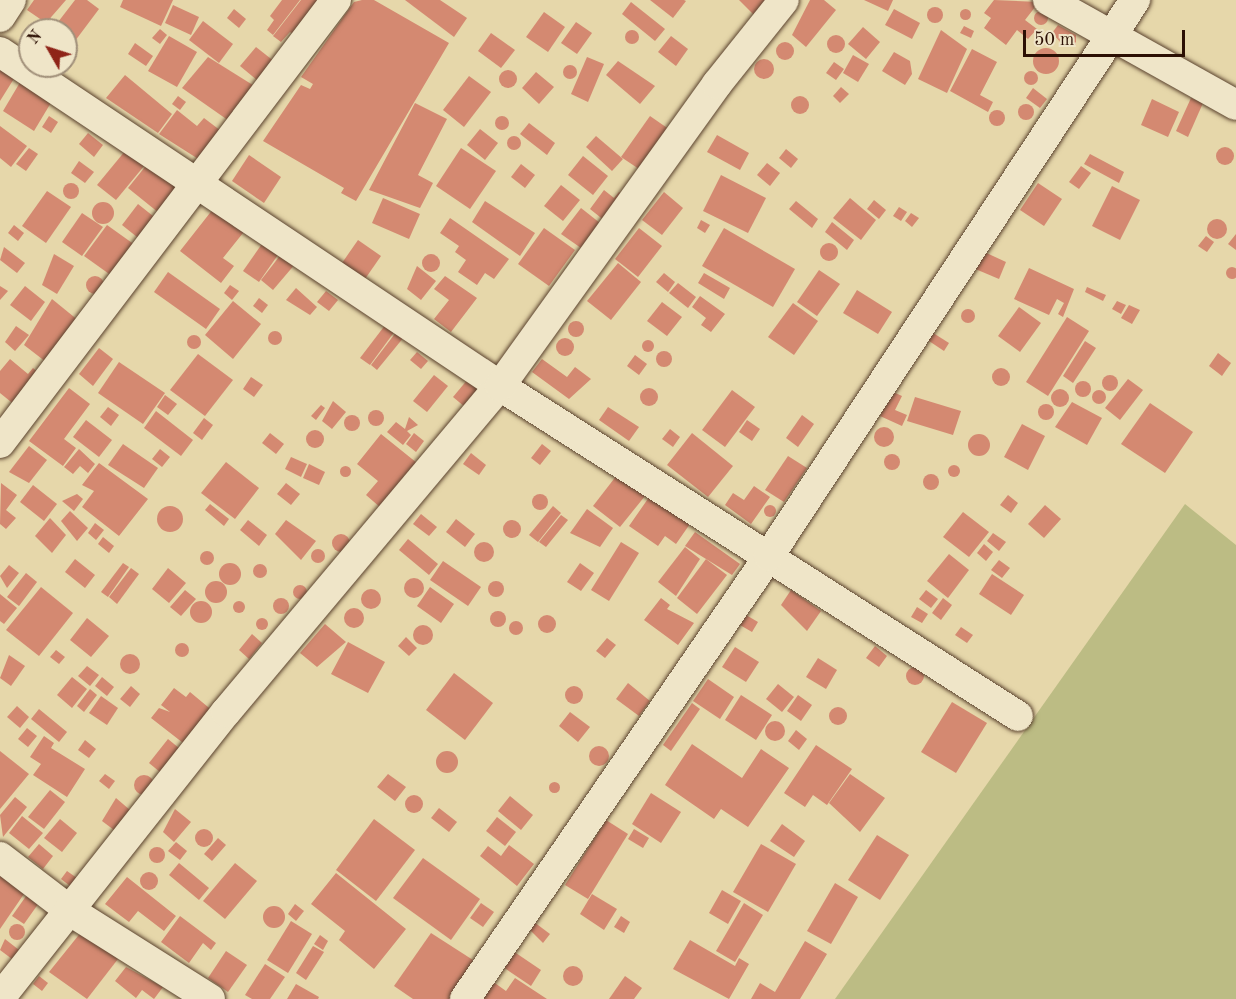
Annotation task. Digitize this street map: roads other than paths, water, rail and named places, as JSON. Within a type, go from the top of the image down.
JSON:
[{"type":"street","points":[[0,17],[10,0]]},
{"type":"street","points":[[0,444],[198,186],[336,0]]},
{"type":"street","points":[[0,998],[72,912],[226,712],[500,386],[717,84],[784,0]]},
{"type":"street","points":[[1048,0],[1236,105]]},
{"type":"street","points":[[465,999],[769,556],[1135,0]]},
{"type":"street","points":[[0,52],[500,386],[1018,716]]},
{"type":"street","points":[[0,857],[72,912],[210,999]]}]
